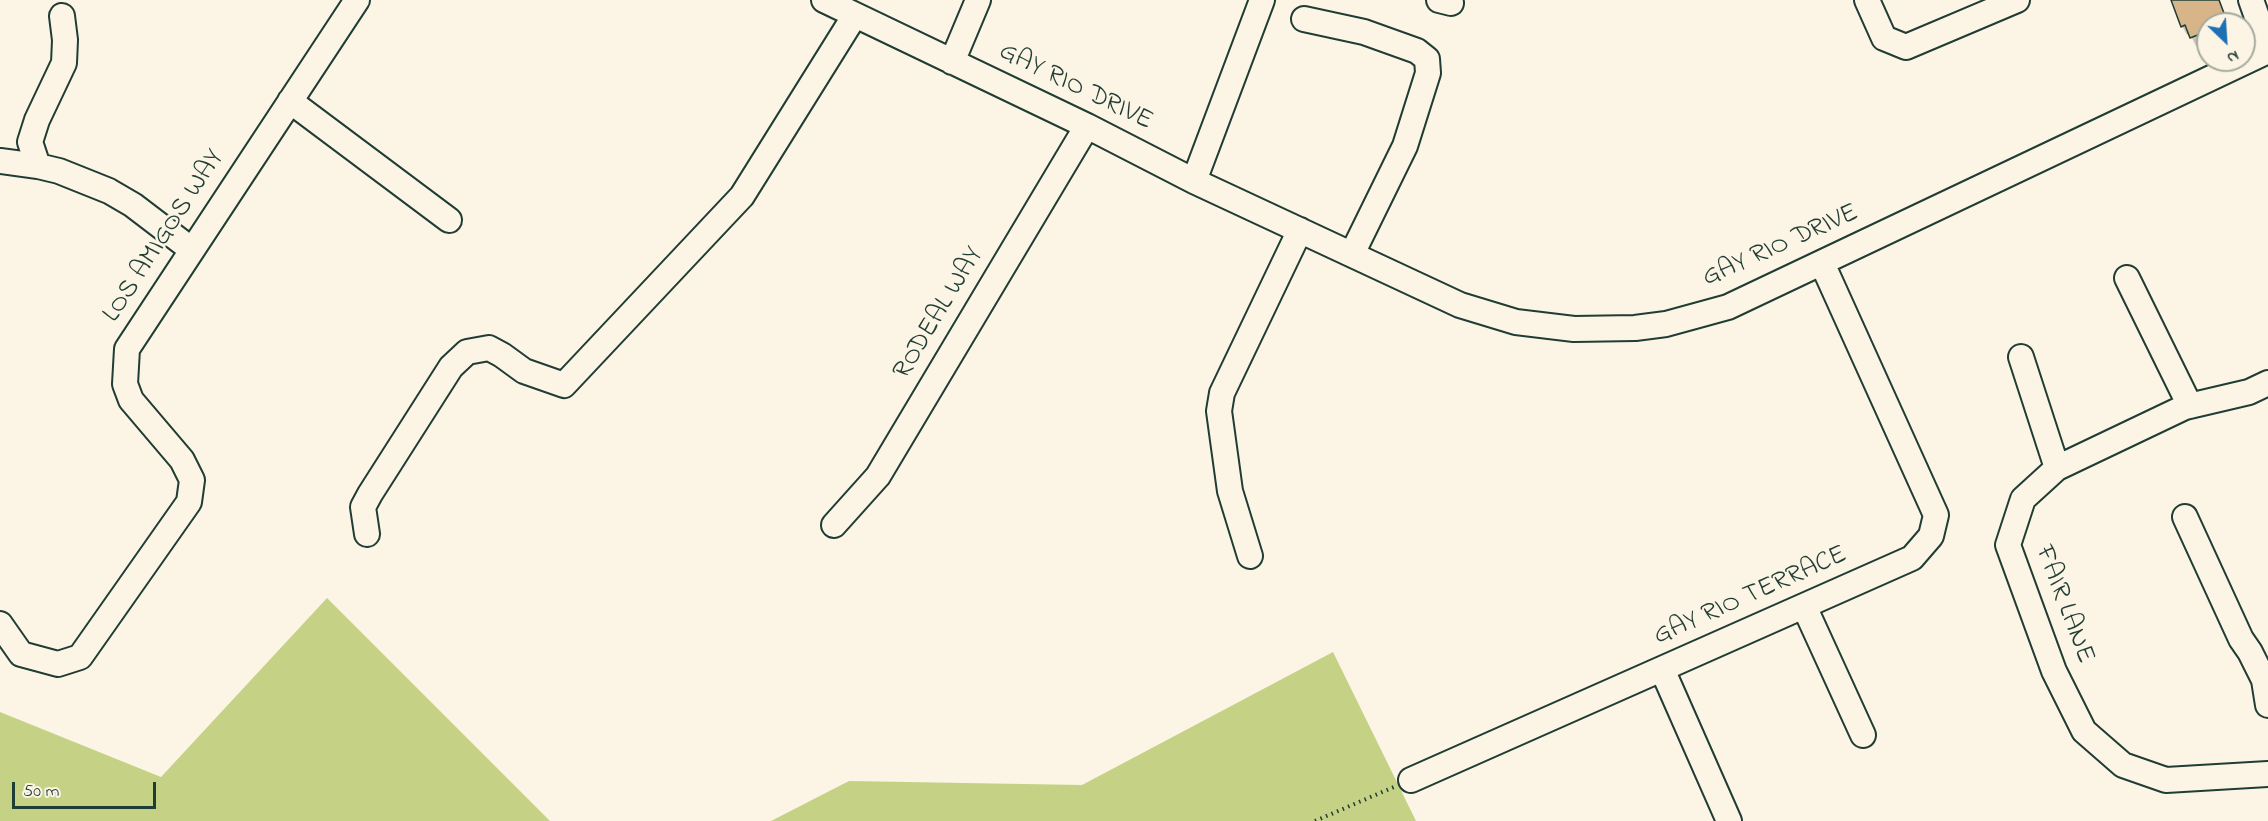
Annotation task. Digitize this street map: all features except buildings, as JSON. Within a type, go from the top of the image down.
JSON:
[{"type":"street","name":"LOS AMIGOS WAY","points":[[0,624],[21,654],[58,664],[80,657],[189,502],[192,480],[182,460],[131,400],[125,384],[127,349],[357,0]]},
{"type":"street","name":"GAY RIO DRIVE","points":[[824,0],[1087,126],[1194,181],[1460,305],[1488,315],[1545,327],[1574,329],[1635,328],[1697,316],[1757,294],[2268,49]]},
{"type":"street","points":[[946,59],[963,0]]},
{"type":"street","points":[[946,59],[978,0]]},
{"type":"street","points":[[1194,181],[1262,0]]},
{"type":"street","points":[[1867,0],[1884,38],[1906,47],[2017,0]]},
{"type":"street","points":[[2251,0],[2268,49]]},
{"type":"street","points":[[367,534],[363,507],[451,367],[467,352],[489,348],[524,371],[564,385],[742,196],[855,15]]},
{"type":"street","points":[[38,165],[30,142],[36,120],[64,63],[65,40],[62,16]]},
{"type":"street","points":[[1304,19],[1364,32],[1417,51],[1427,59],[1428,73],[1405,146],[1352,254]]},
{"type":"street","points":[[290,101],[449,220]]},
{"type":"street","name":"RODEAL WAY","points":[[834,525],[878,476],[1087,126]]},
{"type":"street","points":[[0,161],[38,165],[84,179],[133,205],[192,250]]},
{"type":"street","points":[[1250,556],[1230,491],[1219,411],[1221,393],[1300,230]]},
{"type":"street","name":"GAY RIO TERRACE","points":[[1411,780],[1912,558],[1932,536],[1936,515],[1822,263]]},
{"type":"street","points":[[2127,278],[2190,406]]},
{"type":"street","points":[[2021,357],[2057,468]]},
{"type":"street","name":"FAIR LANE","points":[[2268,383],[2249,392],[2190,406],[2057,468],[2023,499],[2008,545],[2054,671],[2084,731],[2123,765],[2166,780],[2268,774]]},
{"type":"street","points":[[2185,517],[2241,639],[2264,680],[2268,705]]},
{"type":"street","points":[[1804,606],[1863,735]]},
{"type":"street","points":[[1662,669],[1729,821]]},
{"type":"path","points":[[1315,821],[1411,780]]},
{"type":"green space","points":[[327,598],[550,821],[0,821],[0,712],[161,777]]},
{"type":"green space","points":[[1333,652],[1416,821],[771,821],[849,781],[1082,785]]}]
